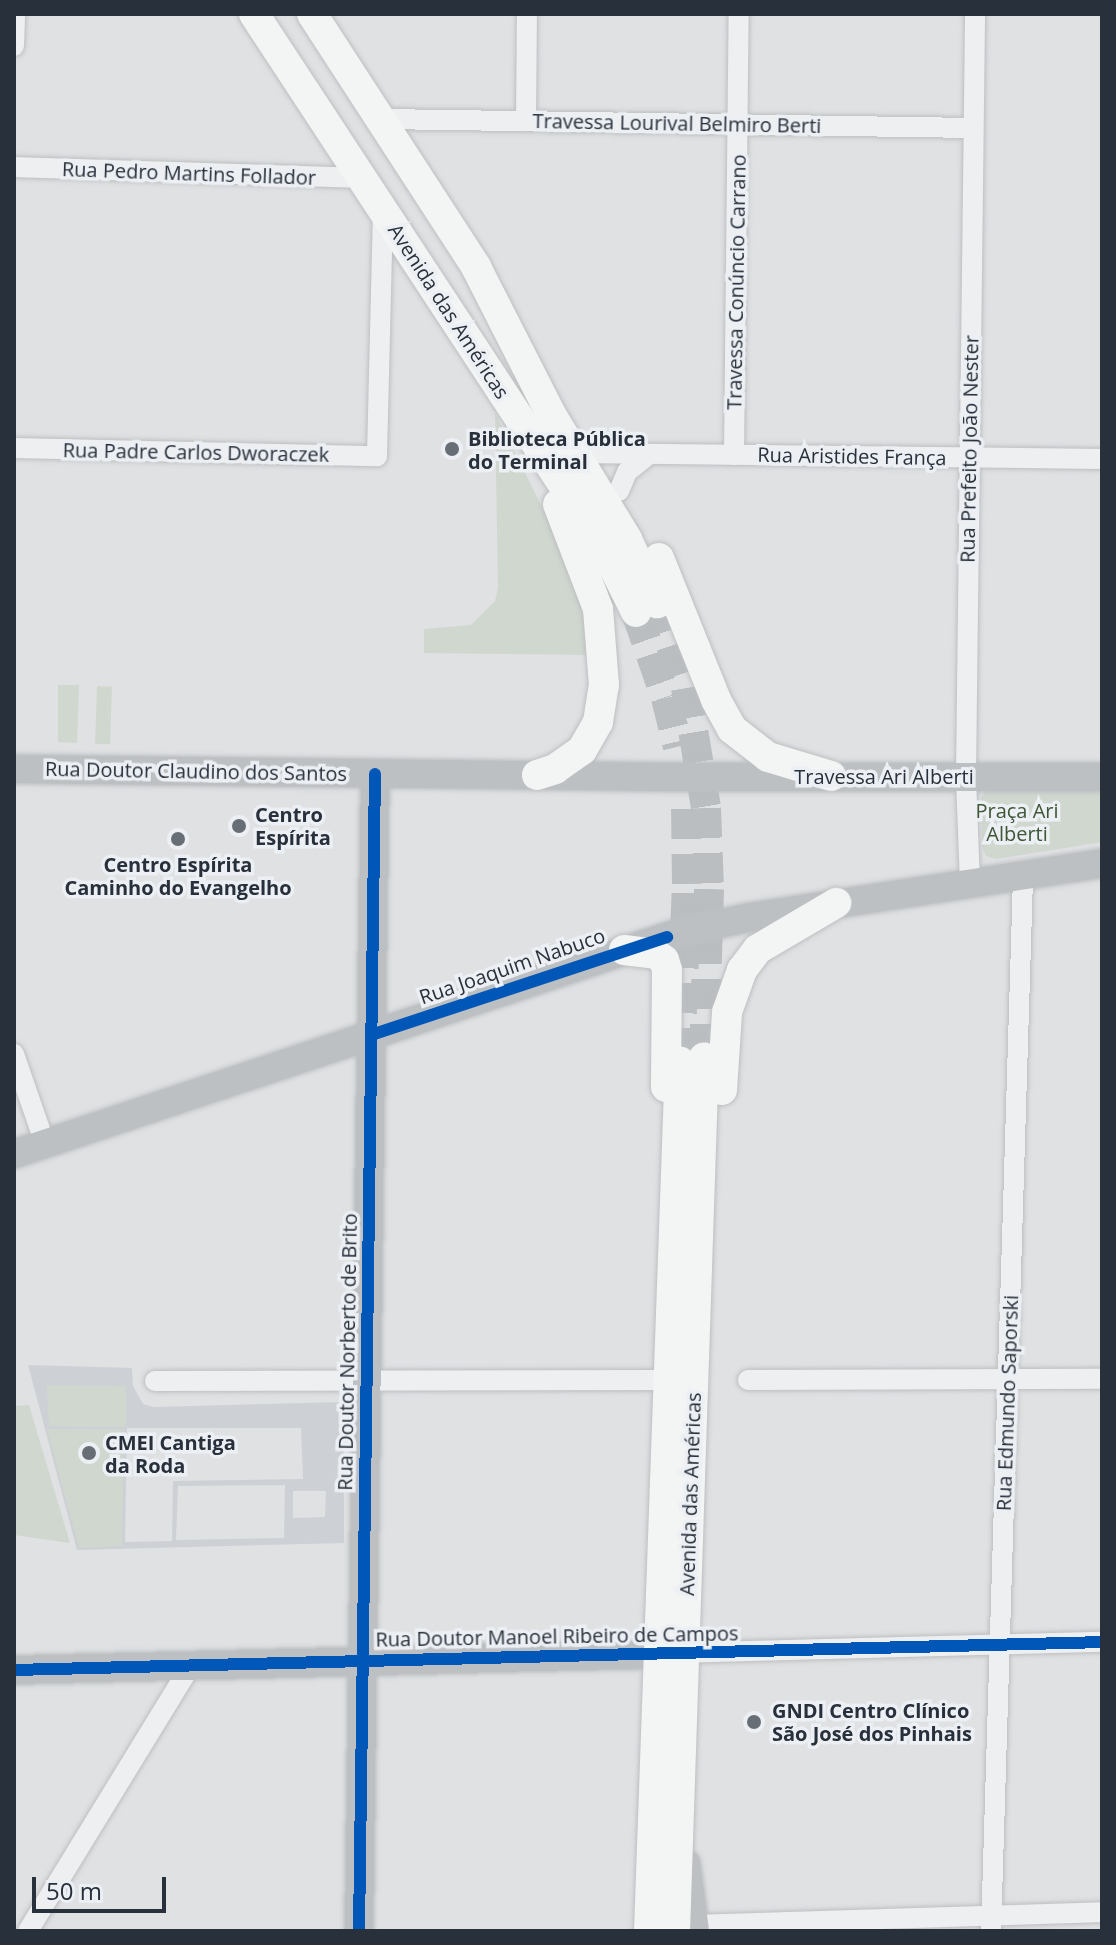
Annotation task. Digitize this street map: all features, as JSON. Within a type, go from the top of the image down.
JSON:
[{"type":"main road","name":"Avenida das Américas","points":[[254,14],[383,208],[532,443],[646,608],[627,539],[577,457],[476,267],[312,14]]},
{"type":"main road","points":[[532,443],[588,578],[603,631],[605,658],[602,705],[593,735],[571,760],[537,775]]},
{"type":"main road","points":[[577,457],[619,491],[662,563],[716,700],[732,729],[768,757],[831,776]]},
{"type":"main road","name":"Rua Doutor Claudino dos Santos","points":[[14,769],[665,777]]},
{"type":"main road","name":"Rua Doutor Norberto de Brito","points":[[359,1931],[375,774]]},
{"type":"main road","name":"Travessa Ari Alberti","points":[[665,777],[1102,777]]},
{"type":"main road","name":"Rua Joaquim Nabuco","points":[[14,1154],[624,950],[715,924],[1102,863]]},
{"type":"main road","points":[[684,1330],[718,1176],[724,1035],[732,994],[758,949],[836,903]]},
{"type":"main road","points":[[624,950],[656,954],[664,960],[669,983],[662,1225],[684,1330]]},
{"type":"main road","name":"Avenida das Américas","points":[[649,1931],[672,1653],[692,1060]]},
{"type":"main road","name":"Avenida das Américas","points":[[684,1330],[669,1380],[672,1653],[688,1929]]},
{"type":"main road","name":"Rua Doutor Manoel Ribeiro de Campos","points":[[14,1670],[672,1653]]},
{"type":"street","points":[[14,46],[15,14]]},
{"type":"street","points":[[526,121],[527,14]]},
{"type":"street","name":"Travessa Conúncio Carrano","points":[[734,455],[739,14]]},
{"type":"street","name":"Rua Prefeito João Nester","points":[[970,883],[966,777],[975,14]]},
{"type":"street","name":"Travessa Lourival Belmiro Berti","points":[[382,119],[973,128]]},
{"type":"street","name":"Rua Pedro Martins Follador","points":[[14,167],[363,178]]},
{"type":"street","name":"Rua Padre Carlos Dworaczek","points":[[14,448],[377,456],[383,208]]},
{"type":"street","points":[[619,491],[627,472],[649,454]]},
{"type":"street","name":"Rua Aristides França","points":[[577,457],[649,454],[1102,459]]},
{"type":"street","name":"Rua Edmundo Saporski","points":[[991,1923],[1023,875]]},
{"type":"street","points":[[14,1054],[45,1144]]},
{"type":"street","points":[[748,1380],[1102,1379]]},
{"type":"street","points":[[155,1381],[669,1380]]},
{"type":"street","name":"Rua Doutor Manoel Ribeiro de Campos","points":[[672,1653],[1102,1642]]},
{"type":"street","points":[[28,1931],[191,1665]]},
{"type":"street","points":[[688,1929],[991,1923],[1102,1912]]},
{"type":"shaded area","name":"CMEI Cantiga da Roda","points":[[28,1365],[132,1368],[133,1386],[143,1404],[153,1407],[344,1402],[344,1543],[77,1550]],"holes":[[[127,1428],[301,1428],[303,1479],[173,1481],[172,1541],[125,1542]],[[285,1485],[284,1538],[176,1540],[178,1486]],[[293,1491],[326,1491],[325,1517],[293,1518]]]},
{"type":"green space","points":[[495,413],[557,537],[581,599],[591,655],[424,653],[424,629],[471,625],[495,601],[498,588]]},
{"type":"green space","points":[[58,685],[79,685],[77,743],[58,742]]},
{"type":"green space","points":[[97,686],[112,687],[110,744],[95,744]]},
{"type":"green space","name":"Praça Ari Alberti","points":[[987,789],[1102,790],[1102,842],[996,859],[986,856],[982,846],[981,798]]},
{"type":"green space","points":[[47,1385],[126,1386],[126,1427],[49,1426]]},
{"type":"green space","points":[[29,1405],[70,1543],[14,1535],[14,1406]]},
{"type":"green space","points":[[47,1429],[124,1429],[122,1546],[79,1548]]},
{"type":"tunnel","points":[[657,603],[686,688],[706,808],[709,889],[704,1057]]},
{"type":"tunnel","points":[[636,612],[666,698],[678,747]]},
{"type":"tunnel","points":[[680,1058],[687,884],[686,806]]},
{"type":"cycle path","points":[[359,1931],[375,774]]},
{"type":"cycle path","points":[[371,1035],[667,937]]},
{"type":"cycle path","points":[[14,1670],[1102,1642]]},
{"type":"place","name":"Biblioteca Pública do Terminal","points":[[452,449]]},
{"type":"place","name":"Centro Espírita","points":[[239,826]]},
{"type":"place","name":"Centro Espírita Caminho do Evangelho","points":[[178,839]]},
{"type":"place","name":"CMEI Cantiga da Roda","points":[[89,1453]]},
{"type":"place","name":"GNDI Centro Clínico São José dos Pinhais","points":[[754,1722]]}]
